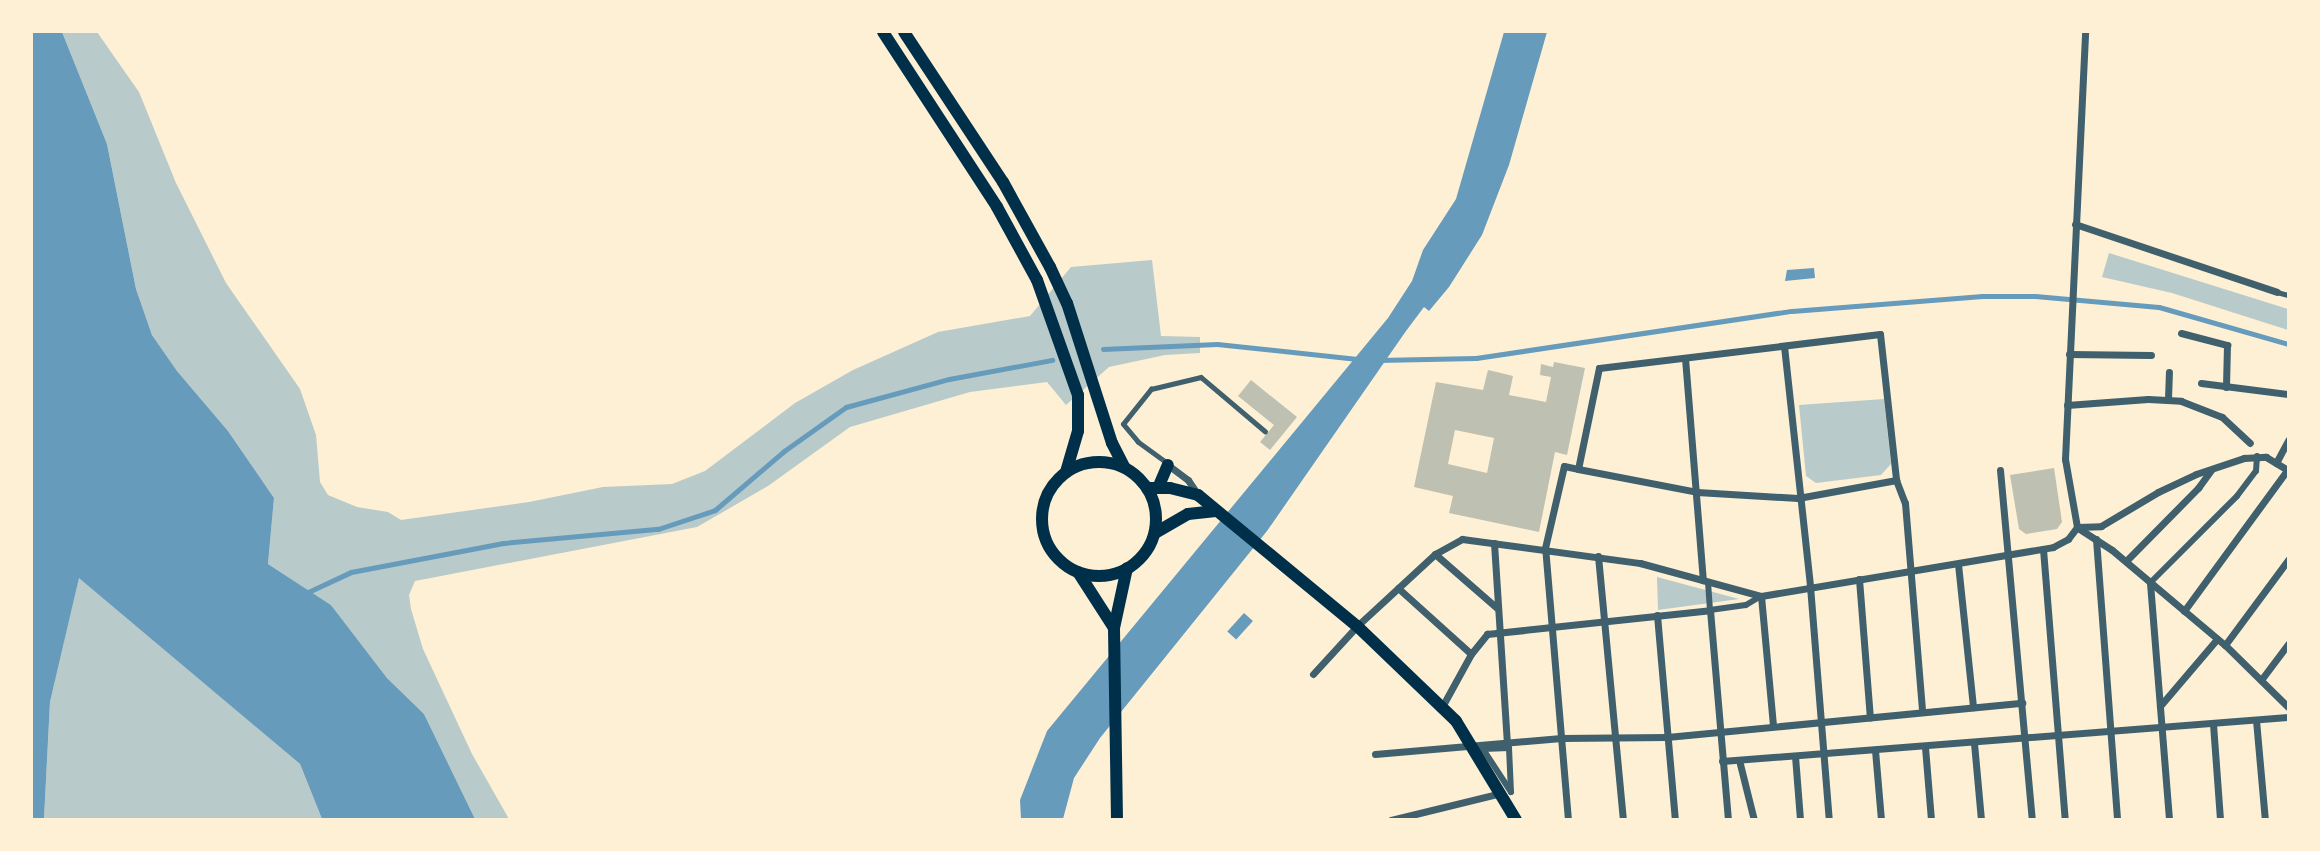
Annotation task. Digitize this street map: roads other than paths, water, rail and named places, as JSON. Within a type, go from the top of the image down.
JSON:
[{"type":"main road","points":[[883,32],[997,207],[1037,280],[1078,394],[1079,423],[1066,472],[1046,497],[1042,528],[1055,554],[1078,572],[1114,631]]},
{"type":"main road","points":[[904,32],[1003,182],[1050,267],[1067,303],[1104,420],[1124,467]]},
{"type":"main road","points":[[1066,472],[1094,462],[1124,467],[1152,488],[1198,495],[1357,626],[1443,705],[1506,793],[1516,820]]},
{"type":"main road","points":[[1078,572],[1094,576],[1127,568],[1140,559],[1154,533],[1152,488],[1168,465]]},
{"type":"main road","points":[[1188,514],[1198,495]]},
{"type":"main road","points":[[1154,533],[1188,514],[1222,514]]},
{"type":"main road","points":[[1116,820],[1114,631],[1127,568]]},
{"type":"street","points":[[2085,32],[2065,459],[2077,527],[2126,561],[2225,645],[2288,707]]},
{"type":"street","points":[[2075,223],[2277,292]]},
{"type":"street","points":[[2181,333],[2227,345],[2226,387]]},
{"type":"street","points":[[1578,469],[1599,368],[1880,334],[1896,480],[1905,503],[1923,711]]},
{"type":"street","points":[[1784,346],[1798,498],[1810,586],[1829,820]]},
{"type":"street","points":[[2069,354],[2151,355]]},
{"type":"street","points":[[1685,358],[1728,820]]},
{"type":"street","points":[[2168,399],[2169,372]]},
{"type":"street","points":[[2201,383],[2288,394]]},
{"type":"street","points":[[2067,405],[2168,399],[2190,404],[2222,417],[2250,443]]},
{"type":"street","points":[[2276,463],[2288,440]]},
{"type":"street","points":[[2169,820],[2150,583],[2237,496],[2256,471],[2257,456]]},
{"type":"street","points":[[1443,705],[1471,654],[1488,634],[1746,605],[1761,596],[1810,586],[2043,549],[2062,543],[2077,527],[2101,526],[2158,492],[2212,468],[2257,456],[2288,470],[2184,611]]},
{"type":"street","points":[[1168,465],[1188,480],[1198,495]]},
{"type":"street","points":[[1568,820],[1545,548],[1564,466],[1697,492],[1798,498],[1896,480]]},
{"type":"street","points":[[2126,561],[2198,488],[2212,468]]},
{"type":"street","points":[[2000,470],[2032,820]]},
{"type":"street","points":[[1313,674],[1357,626],[1435,554],[1462,539],[1545,548],[1640,563],[1761,596]]},
{"type":"street","points":[[2096,539],[2117,820]]},
{"type":"street","points":[[1494,543],[1507,742]]},
{"type":"street","points":[[2043,549],[2065,820]]},
{"type":"street","points":[[1435,554],[1497,608]]},
{"type":"street","points":[[1598,556],[1623,820]]},
{"type":"street","points":[[2225,645],[2288,560]]},
{"type":"street","points":[[1958,564],[1973,707]]},
{"type":"street","points":[[1859,579],[1870,718]]},
{"type":"street","points":[[1398,588],[1471,654]]},
{"type":"street","points":[[1761,596],[1773,724]]},
{"type":"street","points":[[1657,615],[1675,820]]},
{"type":"street","points":[[2160,706],[2217,639]]},
{"type":"street","points":[[2261,680],[2288,644]]},
{"type":"street","points":[[1375,754],[1561,738],[1617,740],[1667,737],[1773,724],[1870,718],[2022,703]]},
{"type":"street","points":[[1722,761],[2162,729],[2288,717]]},
{"type":"street","points":[[2256,720],[2265,820]]},
{"type":"street","points":[[2213,724],[2220,820]]},
{"type":"street","points":[[1974,743],[1981,820]]},
{"type":"street","points":[[1925,747],[1931,820]]},
{"type":"street","points":[[1509,748],[1506,793],[1490,760],[1483,749],[1509,748]]},
{"type":"street","points":[[1875,750],[1881,820]]},
{"type":"street","points":[[1795,756],[1800,820]]},
{"type":"street","points":[[1740,760],[1754,820]]},
{"type":"street","points":[[1396,819],[1506,793]]},
{"type":"lane","points":[[2277,292],[2288,295]]},
{"type":"lane","points":[[1168,465],[1138,442],[1123,424],[1151,388],[1201,377],[1265,431]]},
{"type":"water","points":[[32,32],[62,32],[107,144],[136,289],[152,335],[177,371],[228,431],[274,498],[268,564],[331,605],[387,678],[424,714],[475,819],[322,819],[300,764],[79,578],[50,702],[44,819],[32,819]]},
{"type":"water","points":[[1504,32],[1547,32],[1509,165],[1482,235],[1449,287],[1429,311],[1424,307],[1406,331],[1267,531],[1100,738],[1074,778],[1063,819],[1021,819],[1020,800],[1047,731],[1388,318],[1412,281],[1423,250],[1456,199]]},
{"type":"water","points":[[1814,268],[1815,278],[1785,281],[1787,270]]},
{"type":"water","points":[[1244,613],[1253,621],[1236,640],[1227,632]]},
{"type":"waterway","points":[[1378,360],[1476,358],[1792,311],[1982,296],[2035,296],[2159,307],[2288,344]]},
{"type":"waterway","points":[[1103,349],[1217,344],[1357,359]]},
{"type":"waterway","points":[[306,593],[351,572],[503,543],[658,529],[715,510],[784,451],[846,407],[949,379],[1052,360]]}]
